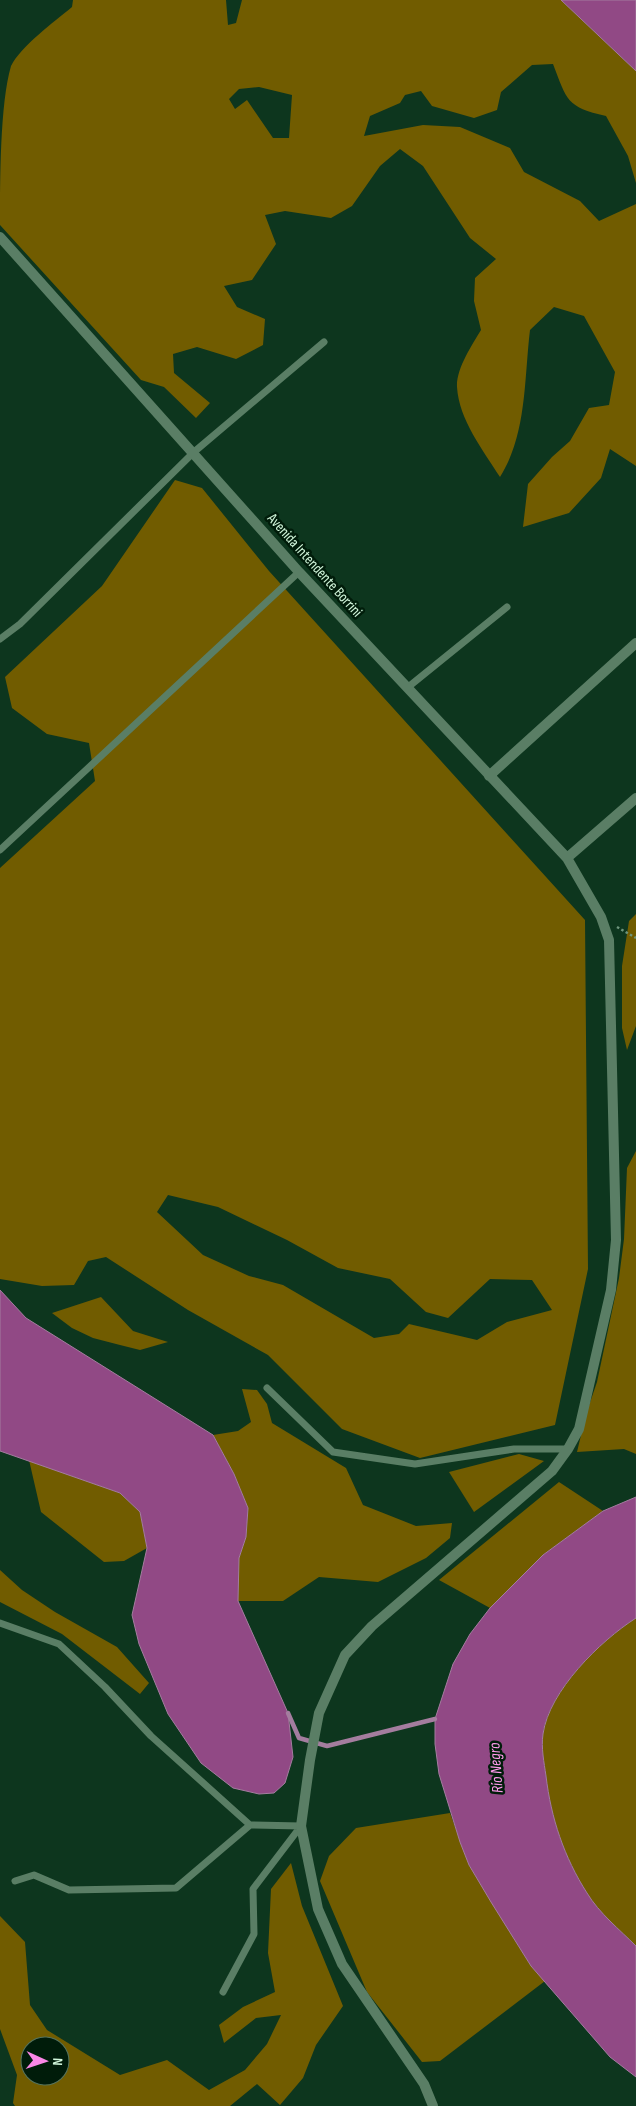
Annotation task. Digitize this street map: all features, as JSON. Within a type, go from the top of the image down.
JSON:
[{"type":"street","name":"Avenida Intendente Borrini","points":[[0,237],[194,452],[299,572],[567,858],[601,917],[609,940],[616,1240],[611,1290],[579,1430],[568,1449],[552,1470],[372,1626],[346,1655],[319,1713],[310,1760],[301,1826],[318,1909],[342,1964],[424,2084],[433,2106]]},
{"type":"street","points":[[489,776],[636,643]]},
{"type":"street","points":[[567,858],[636,798]]},
{"type":"lane","points":[[0,639],[20,624],[194,452],[324,342]]},
{"type":"lane","points":[[0,850],[299,572]]},
{"type":"lane","points":[[407,688],[507,607]]},
{"type":"lane","points":[[267,1388],[333,1452],[415,1464],[514,1449],[568,1449]]},
{"type":"lane","points":[[0,1623],[59,1644],[105,1687],[151,1736],[250,1825],[301,1826]]},
{"type":"lane","points":[[15,1881],[34,1875],[69,1890],[176,1888],[250,1825]]},
{"type":"lane","points":[[223,1992],[254,1934],[253,1889],[301,1826]]},
{"type":"shaded area","points":[[73,0],[226,0],[228,25],[236,23],[242,0],[561,0],[636,71],[636,183],[628,156],[606,116],[593,113],[575,105],[565,94],[553,64],[532,65],[501,92],[497,110],[474,118],[432,106],[421,91],[405,95],[400,103],[370,116],[364,136],[423,125],[460,127],[510,148],[524,172],[580,201],[599,221],[636,204],[636,466],[610,449],[601,478],[569,513],[523,527],[528,484],[552,457],[570,441],[589,408],[609,405],[615,372],[584,316],[554,307],[530,330],[520,425],[509,460],[500,477],[467,423],[462,411],[457,387],[457,380],[462,365],[481,330],[474,301],[475,278],[496,259],[470,238],[423,166],[400,149],[380,166],[352,206],[331,218],[285,211],[265,215],[276,244],[252,280],[224,286],[237,307],[265,319],[263,345],[236,359],[197,347],[173,354],[174,373],[210,403],[196,418],[164,387],[141,380],[0,225],[3,121],[7,82],[11,66],[30,42],[72,7]],"holes":[[[259,87],[292,95],[289,138],[273,138],[247,100],[235,109],[229,99],[239,89]]]},
{"type":"shaded area","points":[[175,480],[202,488],[269,571],[585,920],[588,1269],[555,1425],[420,1458],[342,1429],[268,1355],[188,1310],[106,1257],[88,1261],[74,1285],[42,1286],[0,1279],[0,868],[95,781],[89,743],[47,734],[12,708],[5,677],[102,586]],"holes":[[[168,1195],[218,1207],[287,1240],[338,1268],[390,1279],[426,1312],[448,1318],[490,1279],[532,1280],[552,1310],[507,1322],[477,1340],[409,1324],[399,1334],[374,1338],[283,1285],[249,1276],[203,1255],[157,1212]]]},
{"type":"shaded area","points":[[636,914],[636,1026],[627,1050],[622,1028],[622,966],[629,921]]},
{"type":"shaded area","points":[[636,1151],[636,1454],[624,1449],[577,1452],[586,1414],[597,1382],[619,1278],[624,1239],[627,1168]]},
{"type":"shaded area","points":[[101,1297],[133,1331],[168,1342],[140,1350],[93,1338],[72,1328],[52,1313]]},
{"type":"shaded area","points":[[242,1389],[257,1390],[267,1404],[272,1423],[346,1468],[363,1505],[416,1526],[452,1523],[450,1538],[426,1558],[378,1582],[319,1577],[283,1601],[238,1601],[239,1558],[246,1537],[248,1508],[234,1474],[213,1435],[238,1431],[251,1422]]},
{"type":"shaded area","points":[[519,1454],[544,1461],[474,1512],[449,1472]]},
{"type":"shaded area","points":[[29,1460],[120,1493],[140,1512],[147,1548],[124,1561],[104,1562],[41,1512]]},
{"type":"shaded area","points":[[559,1482],[603,1511],[543,1555],[490,1608],[439,1580]]},
{"type":"shaded area","points":[[0,1570],[22,1590],[55,1612],[117,1647],[149,1683],[140,1694],[62,1634],[0,1602]]},
{"type":"shaded area","points":[[636,1618],[636,1946],[597,1907],[579,1879],[565,1851],[551,1807],[542,1744],[547,1718],[566,1684],[592,1653]]},
{"type":"shaded area","points":[[450,1813],[469,1865],[531,1966],[545,1981],[440,2061],[422,2062],[367,1992],[320,1881],[329,1856],[356,1828]]},
{"type":"shaded area","points":[[291,1863],[302,1906],[343,2006],[316,2045],[303,2078],[280,2105],[257,2084],[230,2106],[15,2106],[13,2103],[17,2075],[0,2029],[0,1916],[25,1942],[30,2005],[47,2030],[57,2036],[20,2036],[20,2086],[70,2086],[70,2044],[120,2075],[167,2060],[209,2090],[245,2070],[267,2044],[281,2015],[256,2018],[224,2043],[219,2025],[243,2007],[275,1992],[268,1953],[271,1889]]},
{"type":"water","points":[[561,0],[636,0],[636,71]]},
{"type":"water","points":[[0,1290],[26,1318],[213,1435],[234,1474],[248,1508],[246,1537],[239,1558],[238,1601],[288,1713],[293,1757],[285,1783],[274,1793],[259,1794],[233,1788],[201,1763],[168,1714],[139,1644],[132,1615],[147,1548],[140,1512],[120,1493],[0,1451]]},
{"type":"water","name":"Río Negro","points":[[636,1497],[636,1618],[592,1653],[566,1684],[547,1718],[542,1745],[551,1807],[565,1851],[587,1893],[597,1907],[636,1946],[636,2077],[610,2057],[531,1966],[469,1865],[439,1774],[435,1744],[435,1719],[453,1664],[470,1634],[490,1608],[543,1555],[603,1511]]},
{"type":"waterway","points":[[288,1713],[299,1738],[327,1746],[435,1719]]}]
